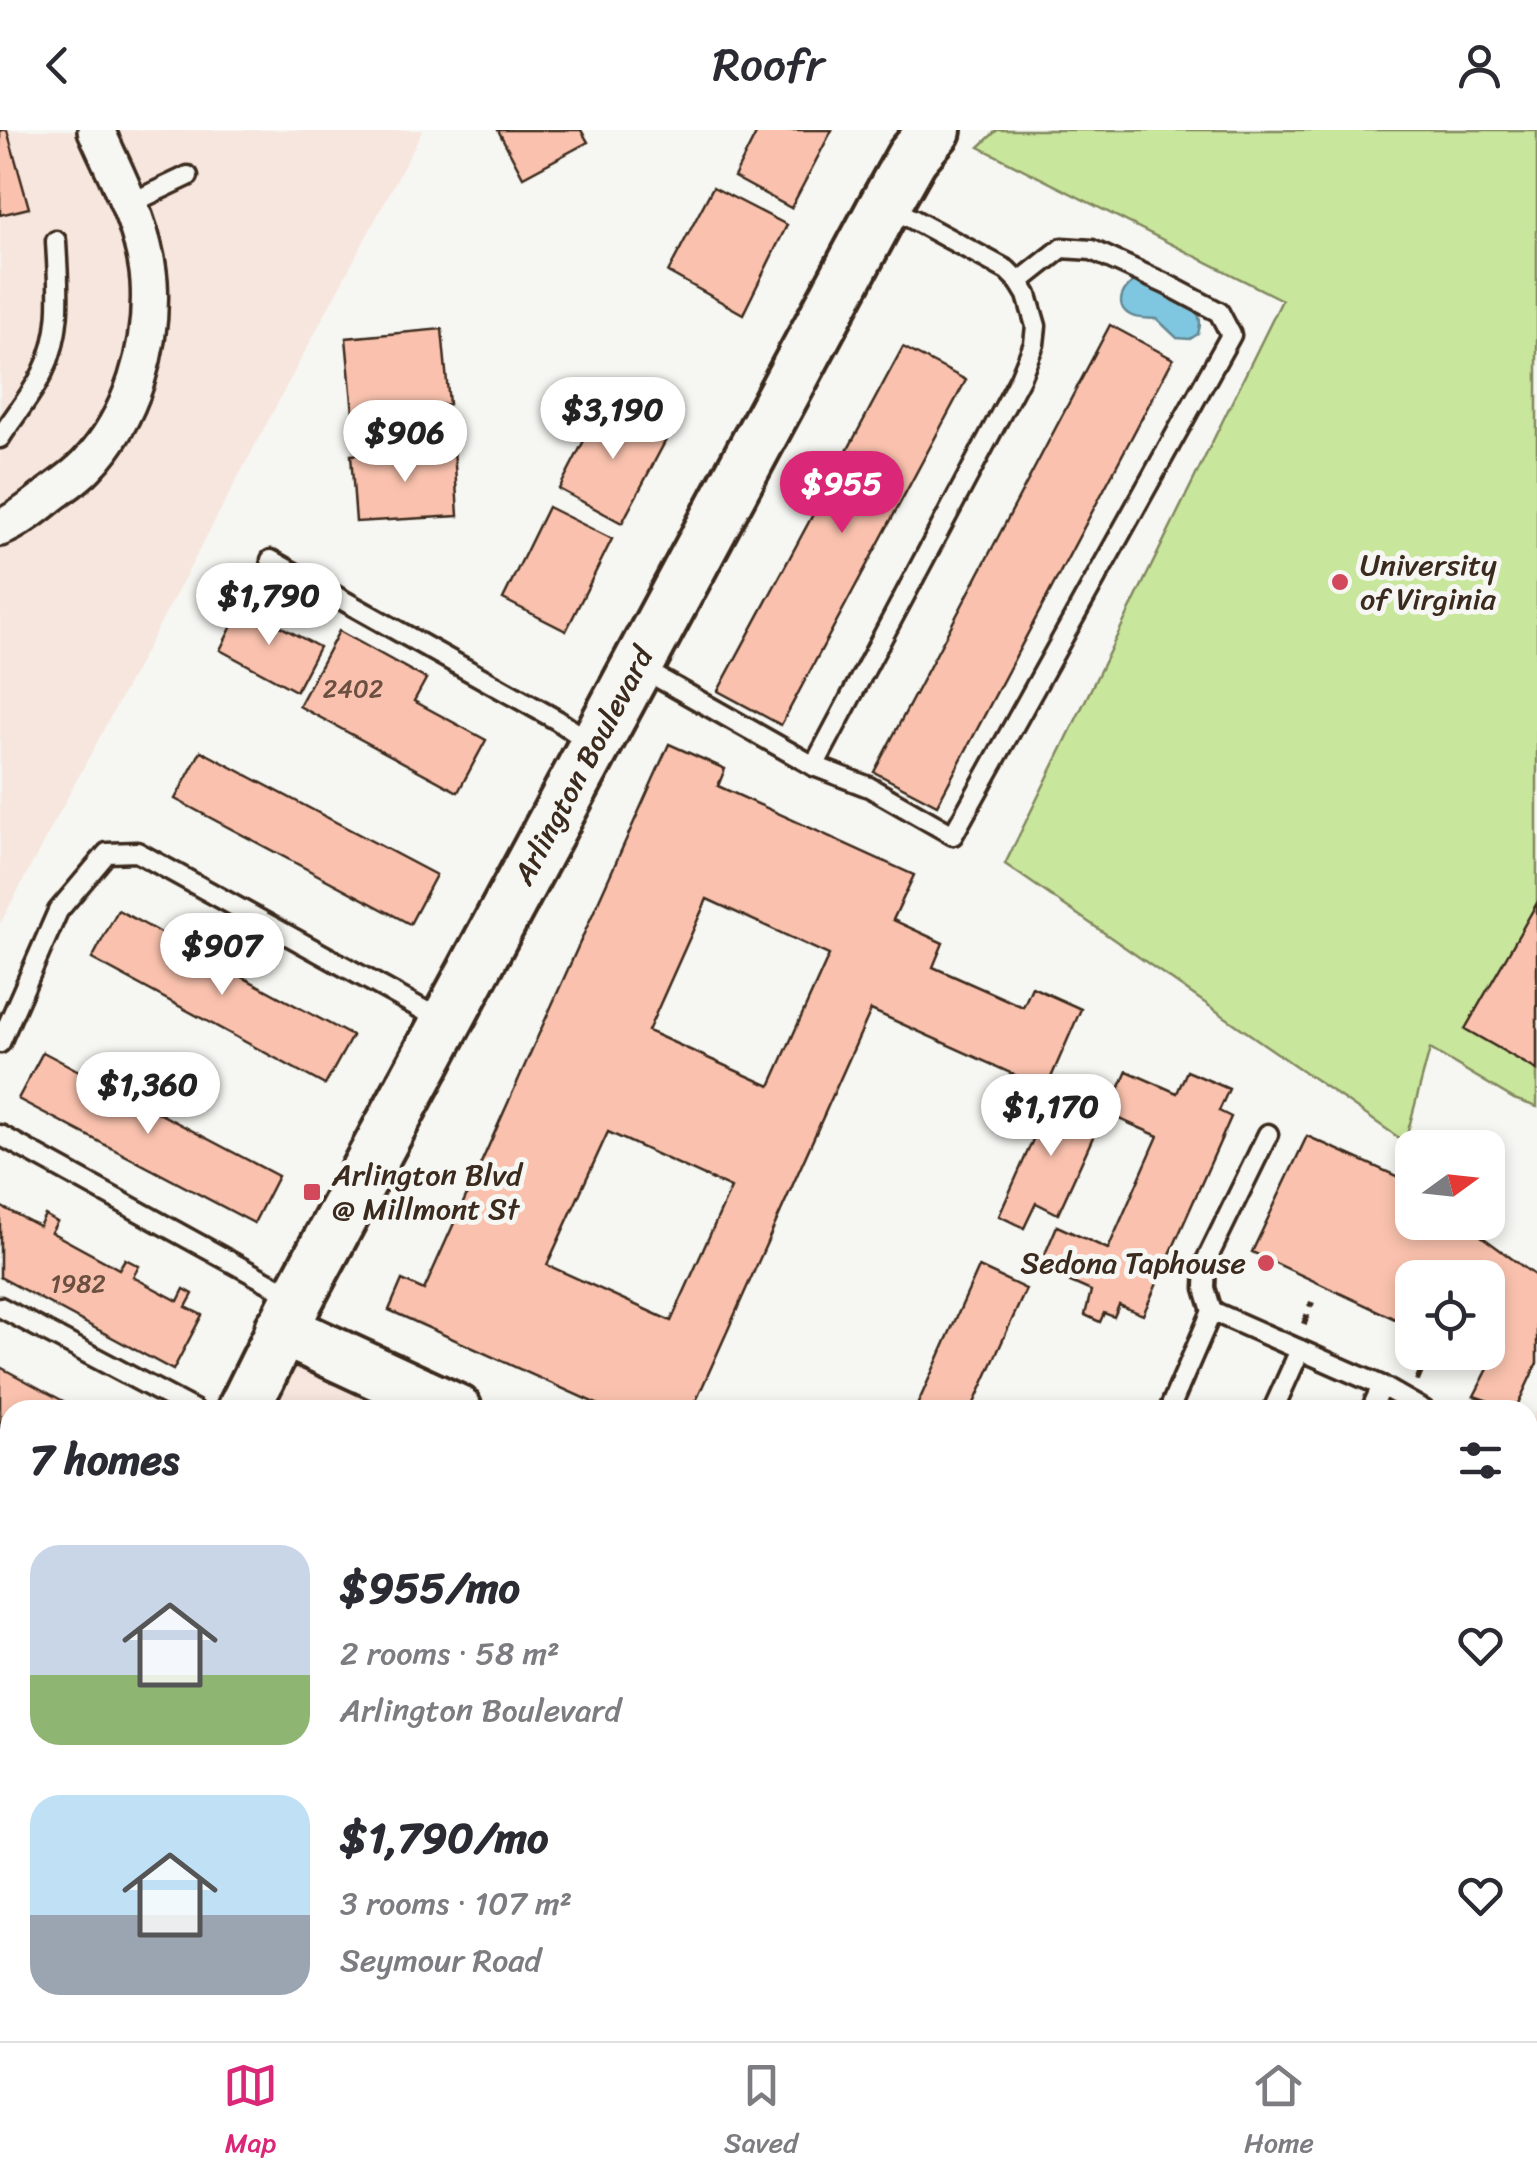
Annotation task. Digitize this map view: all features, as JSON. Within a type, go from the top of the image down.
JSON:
[{"type":"street","points":[[0,528],[46,499],[87,466],[109,436],[135,387],[145,344],[149,280],[129,204],[96,130]]},
{"type":"street","name":"Arlington Boulevard","points":[[248,1400],[290,1314],[885,205],[912,157],[934,130]]},
{"type":"street","points":[[290,1314],[439,1400]]},
{"type":"lane","points":[[129,204],[188,176]]},
{"type":"lane","points":[[814,766],[1020,378],[1034,344],[1036,326],[1027,295],[1007,270],[885,205]]},
{"type":"lane","points":[[0,438],[44,372],[56,336],[60,307],[56,240]]},
{"type":"lane","points":[[636,666],[814,766],[869,787],[953,835],[1231,335],[1220,312],[1092,250],[1062,248],[1019,282]]},
{"type":"lane","points":[[272,560],[557,720],[594,746]]},
{"type":"lane","points":[[0,1042],[58,911],[107,853],[138,852],[446,1022]]},
{"type":"lane","points":[[0,1134],[290,1314]]},
{"type":"lane","points":[[1173,1400],[1212,1311],[1205,1288],[1206,1261],[1268,1134]]},
{"type":"lane","points":[[0,1307],[175,1400]]},
{"type":"lane","points":[[1212,1311],[1406,1400]]},
{"type":"lane","points":[[1278,1400],[1300,1350]]},
{"type":"lane","points":[[1376,1400],[1382,1386]]},
{"type":"shaded area","points":[[0,130],[423,130],[0,924]]},
{"type":"shaded area","points":[[281,1329],[443,1400],[249,1400]]},
{"type":"green space","name":"University of Virginia","points":[[997,130],[1537,130],[1537,1107],[1514,1099],[1430,1049],[1408,1130],[1395,1130],[1395,1135],[1005,864],[1282,300],[979,147]]},
{"type":"water","points":[[1140,278],[1197,312],[1198,334],[1190,339],[1177,338],[1157,319],[1134,317],[1126,312],[1122,296]]},
{"type":"building","points":[[0,130],[7,130],[29,208],[0,215]]},
{"type":"building","points":[[498,130],[581,130],[588,142],[523,177]]},
{"type":"building","points":[[758,130],[832,130],[791,208],[734,177]]},
{"type":"building","points":[[713,187],[787,225],[743,314],[668,272]]},
{"type":"building","points":[[1110,325],[1173,359],[937,805],[874,772]]},
{"type":"building","points":[[442,329],[449,404],[353,413],[346,338]]},
{"type":"building","points":[[903,347],[966,380],[781,725],[718,691]]},
{"type":"building","points":[[604,402],[668,436],[622,523],[559,489]]},
{"type":"building","points":[[454,448],[458,516],[356,522],[351,455]]},
{"type":"building","points":[[548,507],[612,539],[566,631],[503,599]]},
{"type":"building","points":[[242,606],[319,647],[296,691],[220,650]]},
{"type":"building","points":[[339,631],[426,679],[414,701],[486,740],[458,792],[299,706]]},
{"type":"building","points":[[669,744],[725,769],[718,786],[914,875],[893,920],[943,943],[933,967],[1023,1007],[1032,987],[1081,1009],[1046,1089],[871,1010],[696,1400],[588,1400],[389,1310],[402,1280],[424,1290]],"holes":[[[707,899],[829,955],[770,1086],[648,1031]],[[608,1132],[731,1188],[671,1321],[547,1265]]]},
{"type":"building","points":[[201,751],[436,875],[410,924],[175,799]]},
{"type":"building","points":[[1537,903],[1537,1070],[1465,1029]]},
{"type":"building","points":[[118,910],[352,1036],[325,1085],[92,959]]},
{"type":"building","points":[[43,1052],[278,1176],[254,1223],[18,1099]]},
{"type":"building","points":[[1127,1071],[1177,1093],[1187,1071],[1229,1089],[1219,1111],[1231,1117],[1143,1315],[1119,1305],[1114,1317],[1104,1313],[1100,1322],[1085,1315],[1091,1291],[1039,1268],[1057,1226],[1108,1249],[1158,1136],[1108,1114]]},
{"type":"building","points":[[1059,1081],[1084,1093],[1073,1117],[1097,1128],[1058,1214],[1036,1203],[1024,1228],[999,1216]]},
{"type":"building","points":[[1307,1136],[1395,1175],[1395,1240],[1487,1240],[1537,1277],[1537,1363],[1520,1400],[1474,1396],[1487,1370],[1505,1370],[1505,1260],[1395,1260],[1395,1319],[1252,1252]]},
{"type":"building","points":[[0,1206],[39,1226],[45,1215],[57,1222],[51,1232],[119,1269],[125,1259],[139,1266],[133,1277],[178,1301],[184,1289],[193,1294],[186,1307],[202,1315],[173,1370],[0,1277]]},
{"type":"building","points":[[979,1267],[1026,1289],[976,1400],[919,1400]]},
{"type":"building","points":[[0,1367],[61,1400],[0,1400]]},
{"type":"place","name":"University of Virginia","points":[[1340,582]]},
{"type":"place","name":"Arlington Blvd @ Millmont St","points":[[312,1192]]},
{"type":"place","name":"Sedona Taphouse","points":[[1266,1263]]}]
